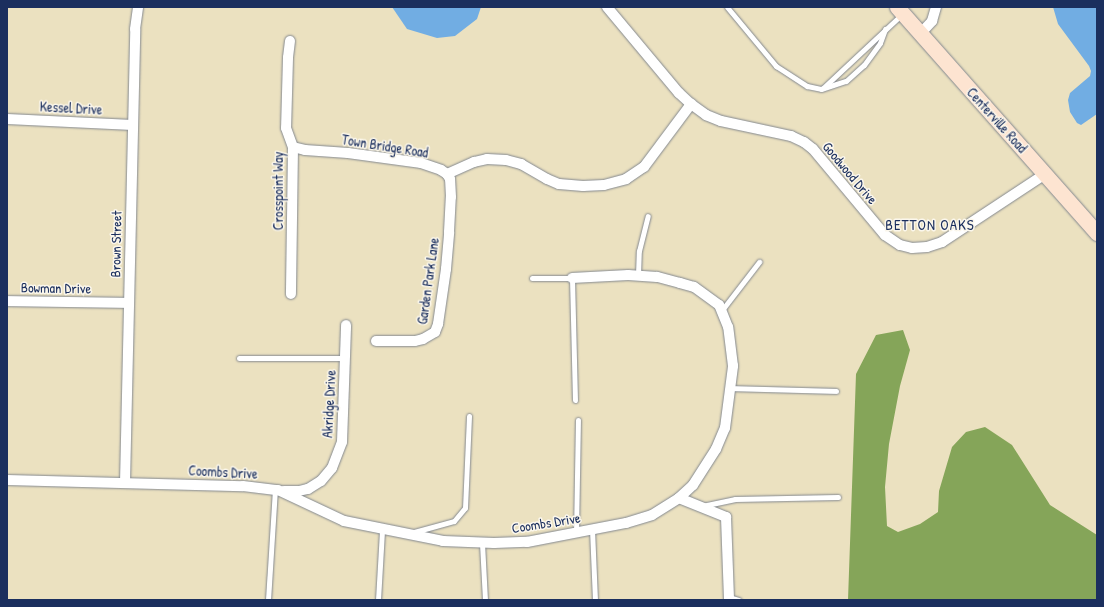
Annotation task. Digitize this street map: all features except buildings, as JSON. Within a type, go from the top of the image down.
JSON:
[{"type":"main road","name":"Centerville Road","points":[[900,10],[1097,233]]},
{"type":"street","name":"Brown Street","points":[[125,482],[135,29],[138,7]]},
{"type":"street","name":"Goodwood Drive","points":[[607,7],[679,93],[692,104],[706,115],[721,121],[791,136],[804,142],[812,149],[885,235],[900,245],[912,248],[928,247],[954,236],[1045,174]]},
{"type":"street","points":[[920,34],[932,21],[936,7]]},
{"type":"street","name":"Crosspoint Way","points":[[290,40],[286,128],[293,147],[291,294]]},
{"type":"street","points":[[447,174],[474,162],[487,159],[506,160],[521,164],[547,180],[559,184],[583,186],[604,185],[626,180],[644,167],[692,104]]},
{"type":"street","name":"Kessel Drive","points":[[7,119],[133,125]]},
{"type":"street","name":"Town Bridge Road","points":[[293,147],[421,163],[441,170],[447,174]]},
{"type":"street","name":"Garden Park Lane","points":[[376,341],[415,341],[423,339],[435,332],[438,324],[446,269],[449,232],[451,197],[450,179],[447,174]]},
{"type":"street","name":"Coombs Drive","points":[[7,480],[243,486],[276,490],[344,521],[382,530],[443,541],[482,543],[527,542],[652,515],[680,498],[703,471],[716,450],[725,428],[730,388],[732,353],[728,327],[719,305],[694,287],[657,277],[638,275],[572,278]]},
{"type":"street","name":"Bowman Drive","points":[[7,301],[129,303]]},
{"type":"street","name":"Akridge Drive","points":[[276,490],[298,491],[308,489],[321,481],[332,468],[342,442],[346,325]]},
{"type":"street","points":[[680,498],[726,517],[732,599]]},
{"type":"lane","points":[[727,7],[776,66],[806,86],[821,89],[846,81],[864,65],[880,43],[885,29]]},
{"type":"lane","points":[[821,89],[885,29],[900,10]]},
{"type":"lane","points":[[638,275],[639,251],[648,216]]},
{"type":"lane","points":[[722,310],[759,262]]},
{"type":"lane","points":[[532,278],[572,278],[575,400]]},
{"type":"lane","points":[[239,358],[345,358]]},
{"type":"lane","points":[[730,388],[836,391]]},
{"type":"lane","points":[[407,534],[454,521],[465,508],[469,416]]},
{"type":"lane","points":[[576,532],[578,420]]},
{"type":"lane","points":[[268,600],[276,490]]},
{"type":"lane","points":[[699,507],[735,499],[838,497]]},
{"type":"lane","points":[[592,529],[595,600]]},
{"type":"lane","points":[[378,600],[382,530]]},
{"type":"lane","points":[[482,543],[485,600]]},
{"type":"green space","points":[[903,330],[910,350],[900,386],[889,444],[885,487],[887,526],[898,532],[920,524],[938,512],[939,491],[952,447],[966,432],[985,427],[1012,445],[1050,505],[1097,535],[1097,600],[848,600],[856,374],[876,335]]},
{"type":"water","points":[[392,7],[481,7],[477,19],[455,36],[437,38],[407,29]]},
{"type":"water","points":[[1053,7],[1097,7],[1097,114],[1081,125],[1077,123],[1070,112],[1068,100],[1070,93],[1090,76],[1091,71],[1089,66],[1058,24]]},
{"type":"district","name":"BETTON OAKS","points":[[930,225]]}]
